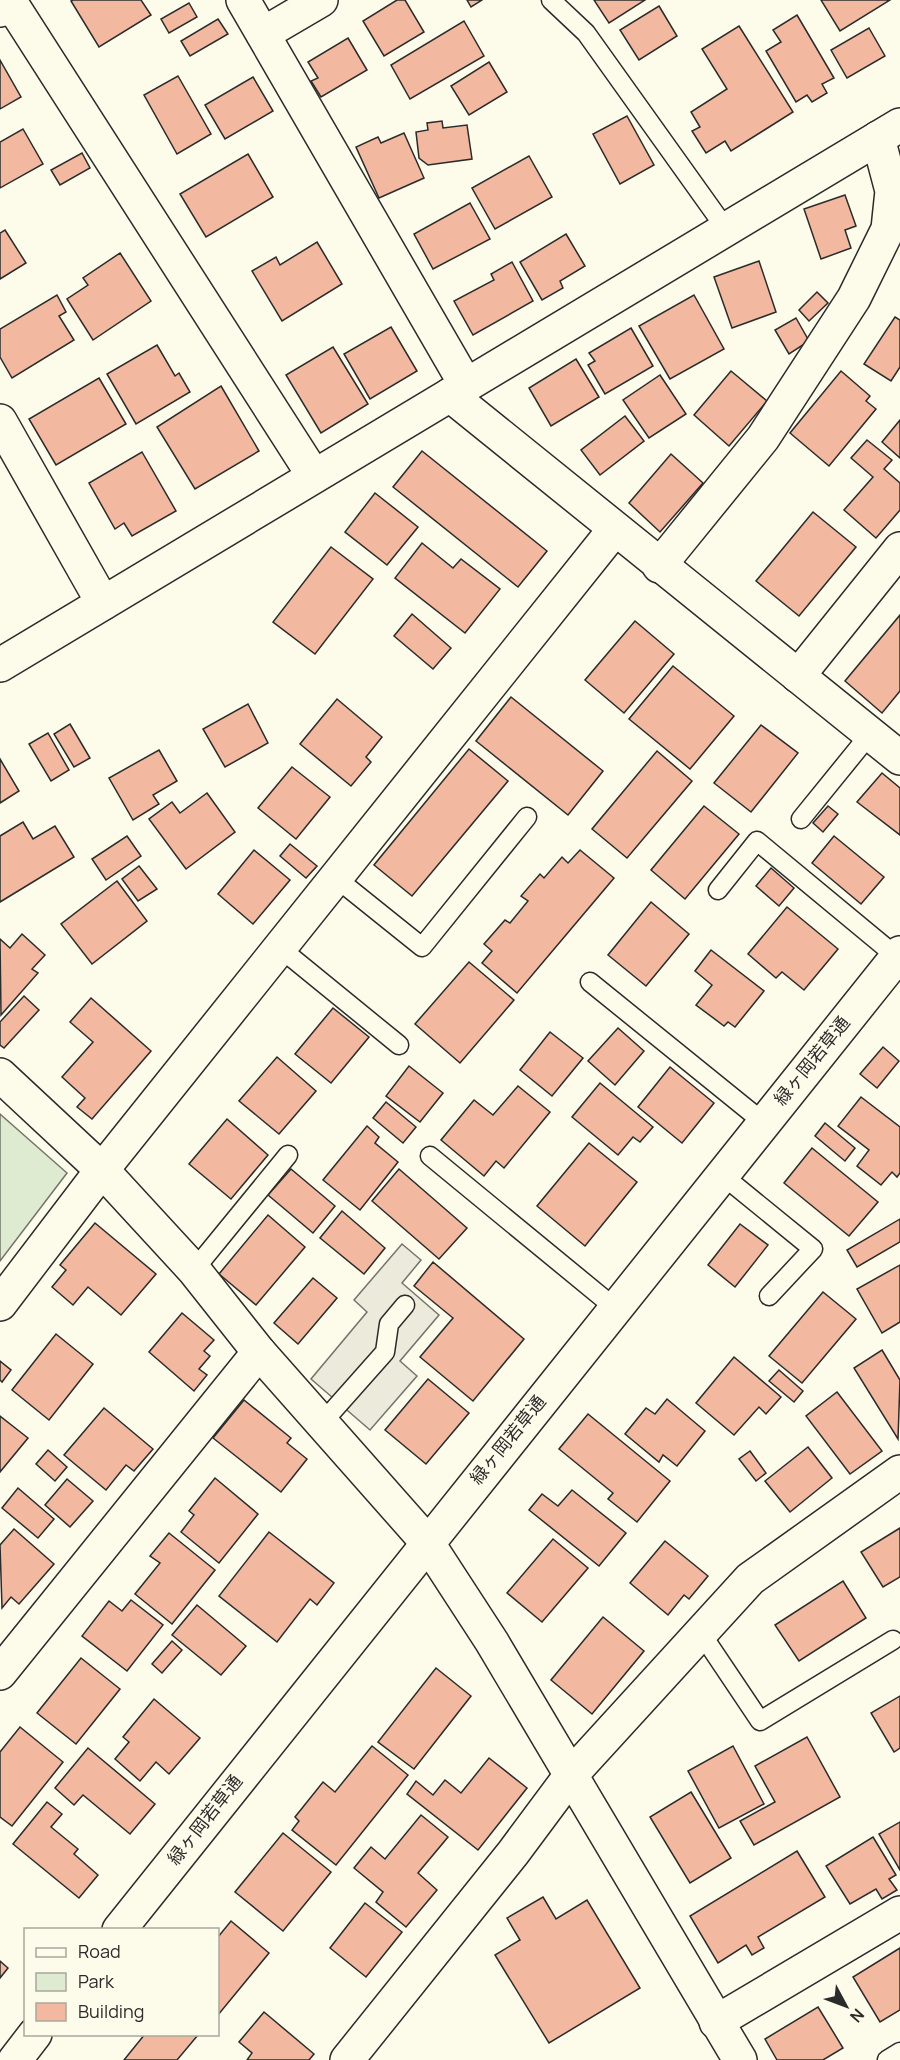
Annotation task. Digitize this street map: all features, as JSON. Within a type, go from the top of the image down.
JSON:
[{"type":"street","points":[[243,0],[458,390],[614,530],[900,758]]},
{"type":"street","points":[[263,34],[321,0]]},
{"type":"street","points":[[0,10],[12,3],[314,476]]},
{"type":"street","points":[[0,665],[889,132],[892,190],[888,229],[854,297],[763,438],[659,566]]},
{"type":"street","points":[[0,421],[104,603]]},
{"type":"street","points":[[0,1304],[102,1170],[614,530]]},
{"type":"street","points":[[798,676],[900,549]]},
{"type":"street","name":"緑ヶ岡若草通","points":[[120,1928],[898,955]]},
{"type":"street","points":[[0,1075],[102,1170],[194,1270],[259,1352],[427,1542],[492,1642],[740,2060]]},
{"type":"street","points":[[0,1673],[259,1352]]},
{"type":"street","points":[[347,2060],[506,1862],[571,1775],[750,1580],[900,1472]]},
{"type":"street","points":[[716,2022],[900,1913]]},
{"type":"street","points":[[15,2060],[33,2036]]},
{"type":"lane","points":[[551,0],[586,33],[726,229]]},
{"type":"lane","points":[[801,819],[870,734]]},
{"type":"lane","points":[[336,878],[422,947],[527,818]]},
{"type":"lane","points":[[718,890],[757,842],[898,955]]},
{"type":"lane","points":[[280,948],[399,1045]]},
{"type":"lane","points":[[590,982],[763,1122]]},
{"type":"lane","points":[[194,1270],[288,1155]]},
{"type":"lane","points":[[430,1156],[615,1308]]},
{"type":"lane","points":[[722,1174],[813,1249],[769,1296]]},
{"type":"lane","points":[[322,1423],[385,1352],[389,1324],[405,1305]]},
{"type":"lane","points":[[701,1633],[760,1721],[892,1640]]},
{"type":"lane","points":[[887,2060],[900,2052]]},
{"type":"green space","points":[[0,1114],[67,1173],[0,1261]]},
{"type":"shaded area","points":[[402,1244],[421,1260],[402,1283],[439,1315],[400,1361],[417,1376],[370,1430],[311,1379],[367,1312],[354,1300]]},
{"type":"building","points":[[141,0],[151,15],[99,47],[71,1]]},
{"type":"building","points":[[397,0],[405,0],[424,32],[384,56],[363,21]]},
{"type":"building","points":[[467,0],[482,0],[471,7]]},
{"type":"building","points":[[594,0],[645,0],[609,23]]},
{"type":"building","points":[[821,0],[890,0],[840,31]]},
{"type":"building","points":[[189,3],[197,17],[169,33],[161,19]]},
{"type":"building","points":[[659,6],[677,36],[639,60],[620,30]]},
{"type":"building","points":[[797,15],[834,78],[822,84],[827,93],[812,102],[807,95],[796,102],[766,51],[781,42],[773,30]]},
{"type":"building","points":[[218,19],[228,34],[190,56],[181,41]]},
{"type":"building","points":[[464,21],[484,56],[410,99],[391,65]]},
{"type":"building","points":[[739,26],[793,112],[731,151],[725,141],[706,153],[692,131],[700,127],[691,112],[727,89],[702,49]]},
{"type":"building","points":[[869,28],[885,56],[847,78],[831,50]]},
{"type":"building","points":[[348,38],[367,70],[321,97],[311,81],[318,78],[308,62]]},
{"type":"building","points":[[0,60],[21,97],[0,109]]},
{"type":"building","points":[[489,62],[507,92],[469,115],[451,86]]},
{"type":"building","points":[[178,76],[211,134],[177,154],[144,95]]},
{"type":"building","points":[[253,77],[273,111],[225,139],[205,105]]},
{"type":"building","points":[[627,116],[654,165],[620,184],[593,134]]},
{"type":"building","points":[[442,121],[443,128],[467,125],[472,159],[428,165],[419,158],[416,132],[428,130],[427,123]]},
{"type":"building","points":[[23,129],[43,164],[0,188],[0,142]]},
{"type":"building","points":[[404,133],[424,178],[379,198],[356,147],[378,137],[381,143]]},
{"type":"building","points":[[82,153],[90,168],[60,185],[51,170]]},
{"type":"building","points":[[248,154],[273,197],[206,237],[180,194]]},
{"type":"building","points":[[529,156],[552,197],[495,229],[472,188]]},
{"type":"building","points":[[845,195],[856,226],[845,230],[851,248],[821,259],[804,209]]},
{"type":"building","points":[[470,203],[490,239],[433,269],[414,234]]},
{"type":"building","points":[[5,230],[26,263],[0,279],[0,233]]},
{"type":"building","points":[[566,234],[585,266],[560,281],[563,288],[542,300],[520,262]]},
{"type":"building","points":[[317,242],[342,284],[282,321],[252,271],[276,257],[280,265]]},
{"type":"building","points":[[120,253],[151,301],[93,340],[67,299],[88,285],[83,278]]},
{"type":"building","points":[[759,261],[776,312],[732,328],[714,277]]},
{"type":"building","points":[[512,262],[533,301],[473,335],[454,301],[494,280],[491,274]]},
{"type":"building","points":[[817,292],[828,303],[809,321],[799,310]]},
{"type":"building","points":[[57,295],[66,312],[59,316],[74,340],[12,378],[0,357],[0,329]]},
{"type":"building","points":[[694,295],[724,349],[670,379],[639,326]]},
{"type":"building","points":[[895,317],[900,320],[900,367],[891,381],[864,364]]},
{"type":"building","points":[[796,318],[809,341],[789,354],[775,330]]},
{"type":"building","points":[[391,327],[417,371],[370,399],[344,354]]},
{"type":"building","points":[[631,328],[653,366],[605,394],[588,365],[595,361],[589,353]]},
{"type":"building","points":[[157,345],[175,376],[179,373],[190,392],[136,424],[107,374]]},
{"type":"building","points":[[333,347],[368,404],[321,433],[286,375]]},
{"type":"building","points":[[576,359],[599,397],[551,426],[529,388]]},
{"type":"building","points":[[731,371],[767,401],[729,446],[694,415]]},
{"type":"building","points":[[841,371],[870,396],[866,401],[876,409],[829,466],[790,433]]},
{"type":"building","points":[[660,375],[686,414],[649,438],[623,400]]},
{"type":"building","points":[[99,378],[126,424],[56,465],[29,419]]},
{"type":"building","points":[[221,386],[259,451],[195,489],[157,427]]},
{"type":"building","points":[[625,416],[644,441],[600,475],[581,450]]},
{"type":"building","points":[[900,420],[900,458],[882,442]]},
{"type":"building","points":[[867,440],[892,460],[884,469],[900,483],[900,510],[876,538],[844,510],[873,477],[851,458]]},
{"type":"building","points":[[422,451],[547,551],[518,587],[393,487]]},
{"type":"building","points":[[142,452],[176,511],[132,536],[124,523],[115,529],[89,483]]},
{"type":"building","points":[[671,454],[703,483],[660,532],[629,503]]},
{"type":"building","points":[[375,493],[418,527],[387,565],[345,532]]},
{"type":"building","points":[[813,512],[856,547],[799,616],[756,581]]},
{"type":"building","points":[[422,543],[453,568],[461,559],[500,589],[465,633],[395,578]]},
{"type":"building","points":[[331,547],[373,579],[315,654],[273,622]]},
{"type":"building","points":[[412,614],[451,648],[433,669],[394,636]]},
{"type":"building","points":[[900,615],[900,691],[882,713],[845,681]]},
{"type":"building","points":[[635,621],[674,654],[624,713],[585,680]]},
{"type":"building","points":[[673,666],[734,716],[690,769],[629,719]]},
{"type":"building","points":[[511,697],[603,771],[568,815],[476,741]]},
{"type":"building","points":[[337,699],[382,737],[366,757],[371,762],[351,786],[300,744]]},
{"type":"building","points":[[248,704],[268,743],[225,767],[203,729]]},
{"type":"building","points":[[70,724],[90,758],[74,767],[54,734]]},
{"type":"building","points":[[761,725],[798,753],[751,812],[714,783]]},
{"type":"building","points":[[48,733],[69,770],[51,781],[29,744]]},
{"type":"building","points":[[469,749],[508,781],[412,896],[374,865]]},
{"type":"building","points":[[159,750],[177,781],[153,795],[159,804],[133,820],[109,778]]},
{"type":"building","points":[[657,751],[692,781],[627,858],[592,829]]},
{"type":"building","points":[[0,759],[19,791],[0,803]]},
{"type":"building","points":[[292,767],[330,797],[296,839],[258,808]]},
{"type":"building","points":[[882,773],[900,788],[900,835],[857,802]]},
{"type":"building","points":[[207,793],[235,832],[186,869],[149,819],[172,802],[180,813]]},
{"type":"building","points":[[704,806],[739,834],[685,899],[651,870]]},
{"type":"building","points":[[828,806],[838,814],[823,832],[813,823]]},
{"type":"building","points":[[23,822],[33,839],[55,826],[74,857],[0,902],[0,836]]},
{"type":"building","points":[[127,836],[141,856],[106,880],[92,859]]},
{"type":"building","points":[[834,836],[884,877],[861,904],[812,863]]},
{"type":"building","points":[[290,844],[317,866],[306,878],[280,856]]},
{"type":"building","points":[[254,850],[290,880],[253,924],[218,894]]},
{"type":"building","points":[[580,850],[614,878],[517,993],[482,963],[492,951],[484,944],[505,920],[510,923],[528,901],[521,896],[540,874],[544,878],[562,857],[568,863]]},
{"type":"building","points":[[139,866],[157,889],[138,901],[122,879]]},
{"type":"building","points":[[771,868],[794,888],[779,906],[756,886]]},
{"type":"building","points":[[117,881],[147,921],[92,964],[61,924]]},
{"type":"building","points":[[651,902],[689,934],[646,986],[608,955]]},
{"type":"building","points":[[787,907],[838,949],[804,990],[782,972],[776,978],[748,954]]},
{"type":"building","points":[[22,934],[45,955],[32,969],[38,973],[1,1015],[0,939],[10,948]]},
{"type":"building","points":[[711,950],[764,991],[735,1027],[728,1022],[724,1026],[696,1005],[712,985],[695,971]]},
{"type":"building","points":[[469,962],[514,1000],[460,1063],[415,1024]]},
{"type":"building","points":[[24,996],[39,1010],[4,1048],[0,1045],[0,1022]]},
{"type":"building","points":[[91,998],[151,1051],[92,1119],[77,1107],[85,1098],[62,1077],[93,1042],[70,1022]]},
{"type":"building","points":[[333,1008],[369,1037],[331,1083],[295,1054]]},
{"type":"building","points":[[618,1028],[644,1051],[615,1085],[588,1061]]},
{"type":"building","points":[[550,1032],[583,1058],[552,1096],[520,1070]]},
{"type":"building","points":[[883,1047],[899,1061],[877,1088],[860,1074]]},
{"type":"building","points":[[277,1057],[316,1091],[279,1134],[239,1101]]},
{"type":"building","points":[[409,1066],[443,1093],[420,1122],[386,1096]]},
{"type":"building","points":[[670,1067],[714,1103],[682,1143],[638,1107]]},
{"type":"building","points":[[600,1083],[653,1127],[640,1142],[633,1137],[618,1155],[572,1117]]},
{"type":"building","points":[[518,1086],[550,1112],[504,1168],[496,1161],[484,1176],[441,1140],[474,1100],[493,1115]]},
{"type":"building","points":[[861,1097],[900,1127],[900,1173],[897,1177],[892,1172],[881,1185],[857,1166],[869,1150],[838,1126]]},
{"type":"building","points":[[386,1102],[416,1127],[403,1143],[373,1118]]},
{"type":"building","points":[[227,1119],[268,1155],[231,1199],[189,1164]]},
{"type":"building","points":[[825,1123],[855,1148],[845,1161],[815,1136]]},
{"type":"building","points":[[367,1126],[379,1137],[375,1143],[398,1162],[360,1210],[323,1180]]},
{"type":"building","points":[[589,1143],[637,1182],[585,1246],[537,1206]]},
{"type":"building","points":[[812,1148],[878,1202],[849,1236],[784,1183]]},
{"type":"building","points":[[291,1169],[335,1206],[313,1233],[268,1195]]},
{"type":"building","points":[[399,1169],[467,1228],[439,1259],[372,1201]]},
{"type":"building","points":[[342,1211],[385,1248],[364,1274],[320,1238]]},
{"type":"building","points":[[268,1215],[305,1247],[256,1305],[219,1274]]},
{"type":"building","points":[[900,1219],[900,1242],[857,1267],[847,1250]]},
{"type":"building","points":[[95,1223],[156,1274],[121,1315],[88,1287],[73,1305],[52,1287],[66,1270],[60,1265]]},
{"type":"building","points":[[740,1224],[768,1245],[735,1287],[708,1265]]},
{"type":"building","points":[[433,1262],[524,1339],[473,1401],[420,1357],[453,1318],[414,1286]]},
{"type":"building","points":[[900,1265],[900,1322],[882,1333],[857,1289]]},
{"type":"building","points":[[313,1278],[337,1298],[298,1344],[274,1323]]},
{"type":"building","points":[[823,1292],[856,1319],[802,1383],[769,1356]]},
{"type":"building","points":[[182,1313],[214,1340],[204,1351],[210,1356],[199,1369],[207,1375],[194,1391],[149,1352]]},
{"type":"building","points":[[56,1334],[93,1364],[49,1420],[12,1390]]},
{"type":"building","points":[[882,1350],[900,1380],[898,1439],[854,1368]]},
{"type":"building","points":[[734,1357],[781,1397],[766,1414],[759,1407],[734,1435],[696,1403]]},
{"type":"building","points":[[0,1361],[11,1370],[2,1382],[0,1380]]},
{"type":"building","points":[[779,1370],[803,1391],[794,1402],[769,1381]]},
{"type":"building","points":[[428,1379],[469,1413],[426,1464],[385,1430]]},
{"type":"building","points":[[837,1392],[882,1451],[850,1474],[806,1416]]},
{"type":"building","points":[[667,1399],[705,1431],[677,1466],[663,1455],[659,1462],[625,1434],[646,1408],[655,1414]]},
{"type":"building","points":[[244,1400],[291,1438],[287,1443],[307,1459],[281,1492],[213,1438]]},
{"type":"building","points":[[104,1408],[153,1449],[134,1471],[126,1465],[106,1490],[64,1455]]},
{"type":"building","points":[[588,1414],[670,1481],[637,1522],[608,1499],[613,1493],[559,1449]]},
{"type":"building","points":[[0,1416],[28,1438],[0,1472]]},
{"type":"building","points":[[808,1447],[832,1478],[790,1512],[765,1481]]},
{"type":"building","points":[[48,1450],[67,1467],[55,1481],[36,1464]]},
{"type":"building","points":[[750,1451],[766,1473],[756,1481],[739,1459]]},
{"type":"building","points":[[215,1478],[258,1514],[219,1563],[181,1532],[194,1515],[189,1511]]},
{"type":"building","points":[[67,1479],[93,1501],[70,1527],[45,1505]]},
{"type":"building","points":[[18,1488],[54,1519],[38,1538],[2,1508]]},
{"type":"building","points":[[572,1490],[626,1533],[599,1566],[529,1510],[542,1494],[558,1506]]},
{"type":"building","points":[[900,1528],[900,1577],[883,1587],[861,1552]]},
{"type":"building","points":[[14,1529],[54,1564],[19,1604],[11,1597],[2,1608],[0,1545]]},
{"type":"building","points":[[269,1532],[334,1583],[317,1605],[310,1599],[277,1642],[219,1596]]},
{"type":"building","points":[[169,1533],[215,1570],[172,1624],[135,1594],[160,1563],[150,1556]]},
{"type":"building","points":[[553,1539],[588,1568],[542,1622],[507,1593]]},
{"type":"building","points":[[665,1541],[708,1576],[689,1599],[684,1595],[668,1615],[630,1583]]},
{"type":"building","points":[[843,1581],[866,1618],[799,1661],[775,1625]]},
{"type":"building","points":[[131,1600],[163,1625],[127,1671],[82,1636],[109,1601],[122,1611]]},
{"type":"building","points":[[197,1605],[246,1646],[221,1675],[172,1635]]},
{"type":"building","points":[[603,1617],[644,1651],[592,1714],[551,1680]]},
{"type":"building","points":[[172,1641],[182,1650],[162,1673],[152,1664]]},
{"type":"building","points":[[81,1658],[120,1689],[76,1744],[37,1713]]},
{"type":"building","points":[[436,1668],[471,1696],[414,1769],[378,1742]]},
{"type":"building","points":[[900,1696],[900,1748],[894,1752],[871,1713]]},
{"type":"building","points":[[154,1699],[200,1738],[169,1774],[156,1762],[140,1781],[115,1759],[129,1742],[123,1737]]},
{"type":"building","points":[[20,1727],[63,1762],[12,1826],[0,1817],[0,1752]]},
{"type":"building","points":[[807,1737],[840,1797],[754,1845],[740,1821],[775,1802],[755,1766]]},
{"type":"building","points":[[372,1746],[408,1775],[336,1865],[292,1830],[299,1821],[295,1817],[323,1782],[335,1792]]},
{"type":"building","points":[[733,1746],[764,1804],[719,1828],[688,1771]]},
{"type":"building","points":[[88,1748],[155,1804],[130,1834],[83,1795],[74,1805],[55,1788]]},
{"type":"building","points":[[489,1758],[527,1788],[478,1850],[407,1794],[416,1781],[433,1795],[445,1780],[461,1793]]},
{"type":"building","points":[[691,1792],[731,1858],[690,1883],[650,1817]]},
{"type":"building","points":[[47,1802],[62,1814],[51,1827],[78,1849],[74,1854],[98,1875],[79,1898],[13,1844]]},
{"type":"building","points":[[421,1815],[448,1837],[418,1873],[437,1890],[406,1927],[376,1902],[383,1892],[354,1868],[371,1847],[385,1859]]},
{"type":"building","points":[[900,1822],[900,1870],[879,1834]]},
{"type":"building","points":[[283,1833],[331,1872],[283,1931],[235,1892]]},
{"type":"building","points":[[873,1837],[896,1875],[889,1879],[897,1890],[882,1899],[876,1889],[850,1904],[826,1866]]},
{"type":"building","points":[[797,1851],[825,1897],[758,1937],[764,1948],[752,1955],[746,1945],[718,1963],[690,1916]]},
{"type":"building","points":[[543,1897],[556,1919],[587,1900],[640,1988],[549,2043],[495,1955],[520,1940],[507,1918]]},
{"type":"building","points":[[365,1903],[402,1932],[366,1977],[330,1948]]},
{"type":"building","points":[[231,1921],[269,1953],[219,2014],[219,1936]]},
{"type":"building","points":[[900,1948],[900,2010],[880,2022],[853,1977]]},
{"type":"building","points":[[0,1961],[8,1968],[0,1978]]},
{"type":"building","points":[[818,2007],[843,2048],[823,2060],[777,2060],[765,2039]]},
{"type":"building","points":[[264,2012],[314,2054],[309,2060],[247,2060],[252,2053],[239,2042]]},
{"type":"building","points":[[143,2036],[197,2036],[177,2060],[124,2060]]}]
